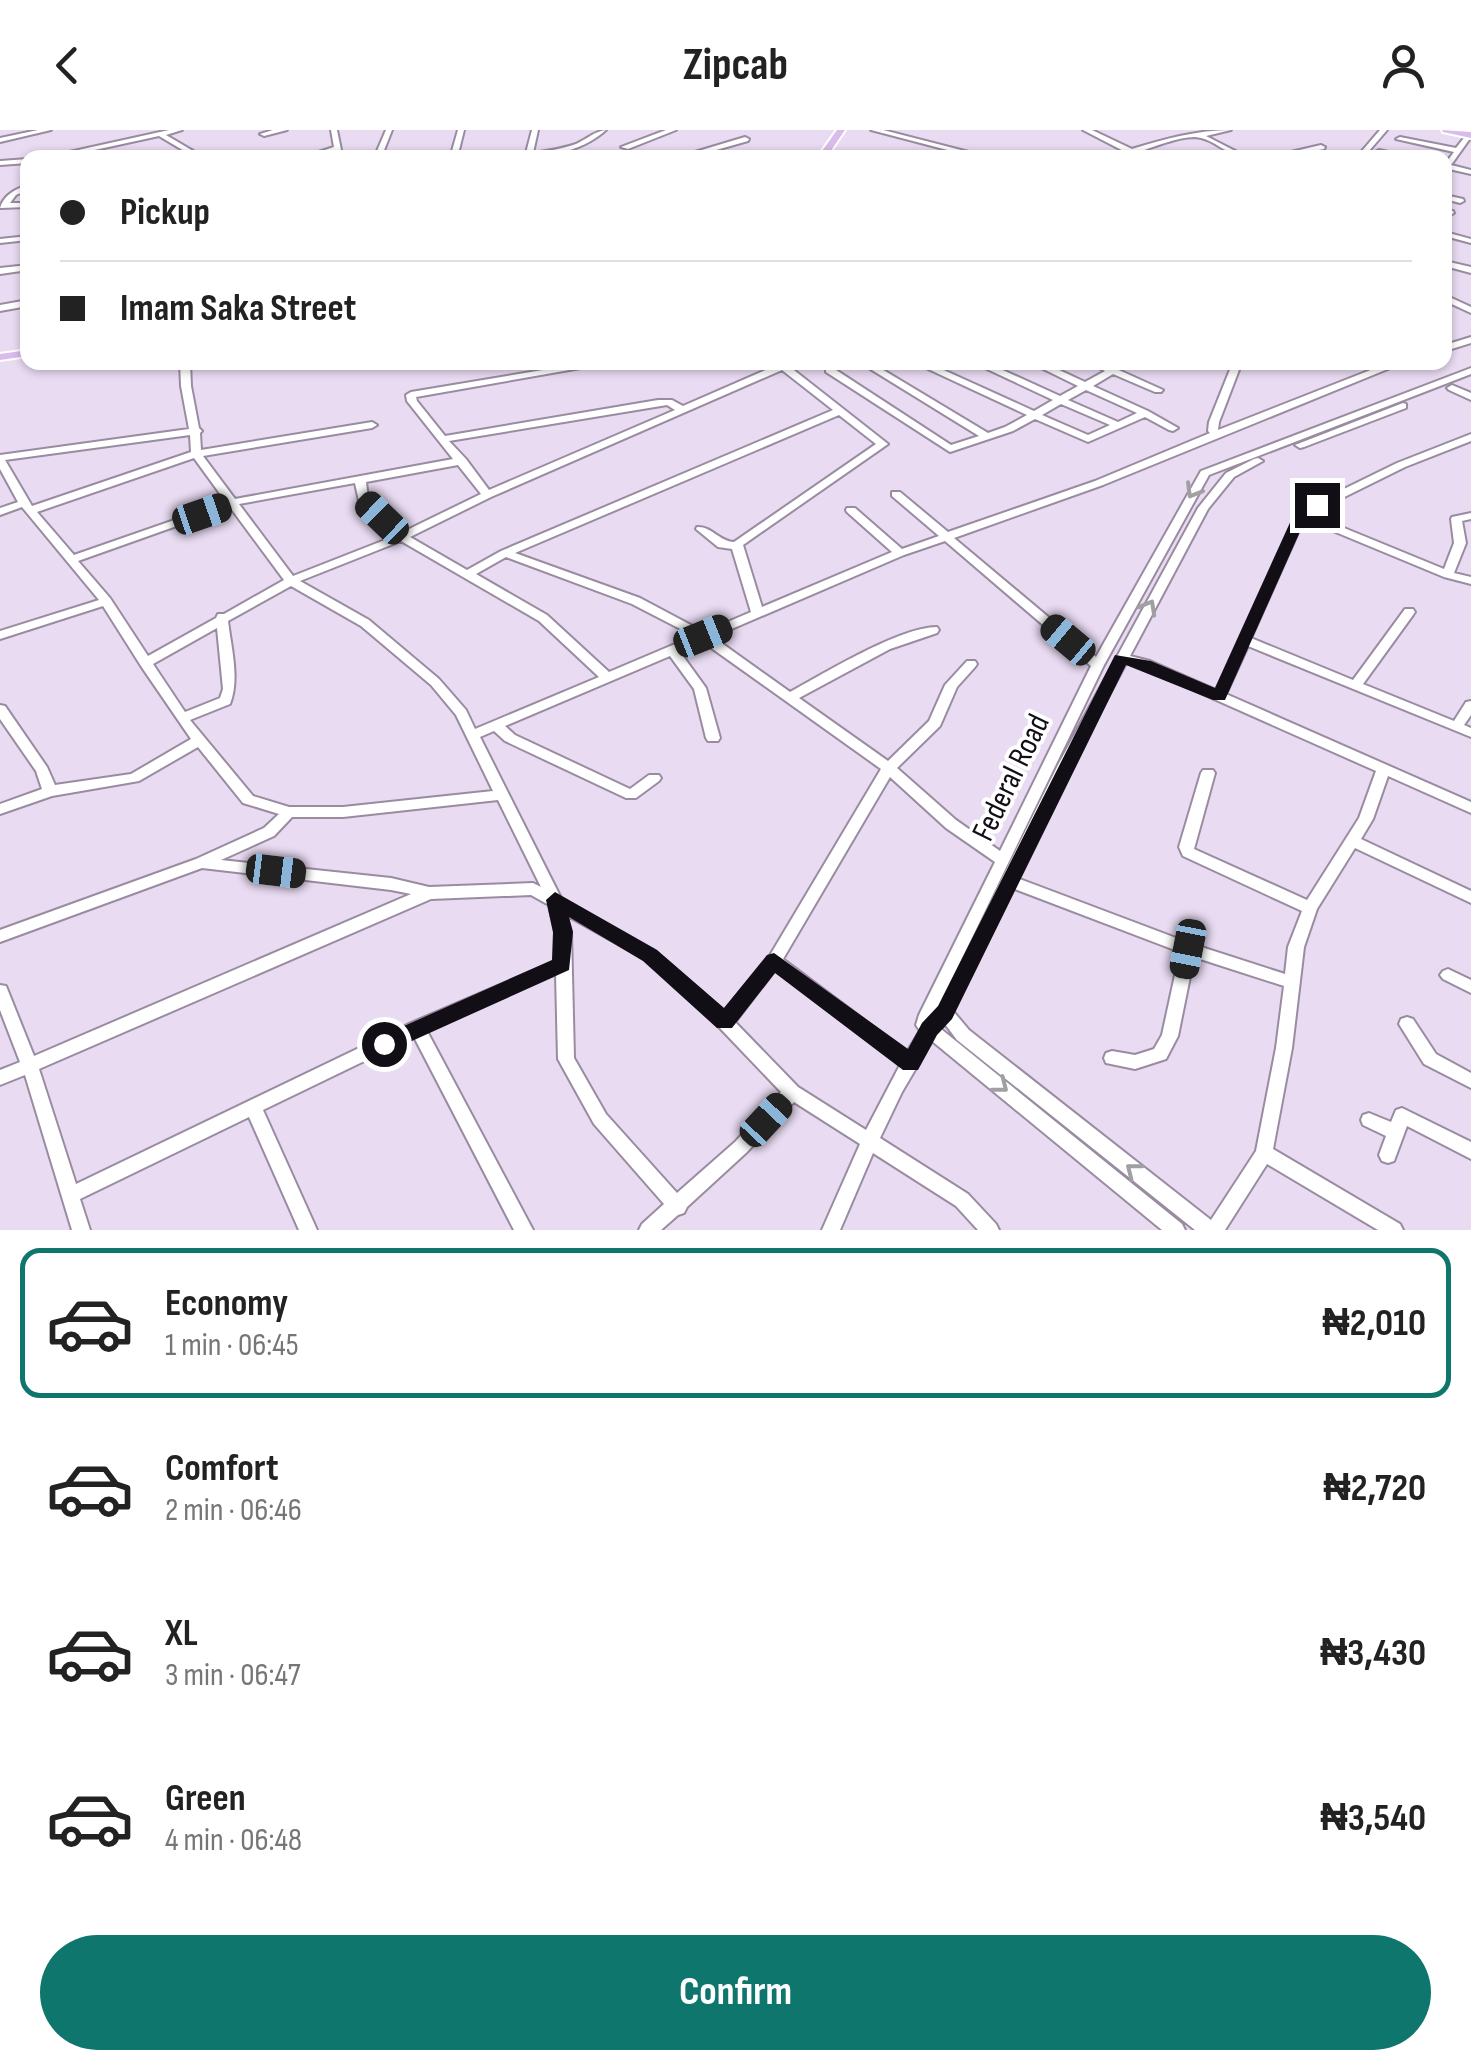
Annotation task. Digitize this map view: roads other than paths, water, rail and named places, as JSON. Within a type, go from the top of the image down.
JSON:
[{"type":"main road","points":[[832,150],[850,130]]},
{"type":"main road","points":[[1446,130],[1468,133]]},
{"type":"street","points":[[0,140],[48,130]]},
{"type":"street","points":[[83,150],[179,130]]},
{"type":"street","points":[[261,132],[284,130]]},
{"type":"street","points":[[331,150],[338,148],[334,130]]},
{"type":"street","points":[[557,150],[587,142],[603,130]]},
{"type":"street","points":[[625,147],[673,130]]},
{"type":"street","points":[[874,130],[936,150]]},
{"type":"street","points":[[1086,130],[1127,150]]},
{"type":"street","points":[[1139,150],[1228,130]]},
{"type":"street","points":[[1366,150],[1384,130]]},
{"type":"street","points":[[261,132],[274,140]]},
{"type":"street","points":[[1452,158],[1468,133]]},
{"type":"street","points":[[160,134],[188,150]]},
{"type":"street","points":[[1200,135],[1230,150]]},
{"type":"street","points":[[707,150],[744,140]]},
{"type":"street","points":[[1400,140],[1457,150]]},
{"type":"street","points":[[1303,150],[1321,146]]},
{"type":"street","points":[[1452,199],[1460,201]]},
{"type":"street","points":[[184,370],[197,431],[196,454],[291,581],[366,623],[435,682],[461,712],[555,900],[563,932],[566,1059],[600,1118],[678,1207]]},
{"type":"street","points":[[487,495],[411,395],[557,370]]},
{"type":"street","points":[[145,663],[291,581],[402,537],[487,495],[774,370]]},
{"type":"street","points":[[701,529],[722,545],[737,546],[884,444],[796,370]]},
{"type":"street","points":[[829,370],[942,445],[959,448],[1112,371],[1158,390]]},
{"type":"street","points":[[876,370],[987,436]]},
{"type":"street","points":[[935,370],[1088,440],[1114,424],[1145,413]]},
{"type":"street","points":[[993,370],[1114,424]]},
{"type":"street","points":[[1051,370],[1172,428]]},
{"type":"street","points":[[1217,434],[1212,431],[1214,422],[1235,370]]},
{"type":"street","points":[[473,736],[900,552],[1099,483],[1380,370]]},
{"type":"street","name":"Federal Road","points":[[1471,371],[1204,473],[1098,665],[924,1025],[930,1029],[945,1012],[1121,658],[1204,508],[1230,475],[1471,380]]},
{"type":"street","points":[[1452,388],[1471,397]]},
{"type":"street","points":[[444,439],[658,402],[669,402],[680,409]]},
{"type":"street","points":[[470,574],[505,553],[840,411]]},
{"type":"street","points":[[0,512],[28,507],[196,454],[372,425]]},
{"type":"street","points":[[197,431],[0,459],[28,507],[106,601],[182,718],[248,800],[290,812],[343,812],[500,796]]},
{"type":"street","points":[[1219,696],[1301,514],[1400,464],[1469,440]]},
{"type":"street","points":[[74,559],[235,502],[462,461]]},
{"type":"street","points":[[360,479],[362,500],[402,537],[543,618],[608,678]]},
{"type":"street","points":[[896,494],[1098,665]]},
{"type":"street","points":[[851,510],[900,552]]},
{"type":"street","points":[[1301,514],[1462,580],[1456,519],[1471,516]]},
{"type":"street","points":[[1167,541],[1183,546]]},
{"type":"street","points":[[737,546],[758,614]]},
{"type":"street","points":[[505,553],[636,601],[703,636],[890,768],[951,824],[1003,860]]},
{"type":"street","points":[[0,635],[106,601]]},
{"type":"street","points":[[1356,685],[1408,612]]},
{"type":"street","points":[[182,718],[226,700],[229,689],[222,617]]},
{"type":"street","points":[[788,698],[886,646],[934,630]]},
{"type":"street","points":[[1245,640],[1471,733]]},
{"type":"street","points":[[672,650],[700,688],[713,738]]},
{"type":"street","points":[[1121,658],[1146,664],[1471,808]]},
{"type":"street","points":[[725,1022],[774,961],[890,768],[935,724],[951,685],[970,664]]},
{"type":"street","points":[[1456,727],[1471,706]]},
{"type":"street","points":[[0,709],[42,770],[50,791]]},
{"type":"street","points":[[496,726],[510,738],[631,795],[654,778]]},
{"type":"street","points":[[0,809],[50,791],[134,778],[199,740]]},
{"type":"street","points":[[945,1012],[963,1035],[1212,1230],[1264,1153],[1284,1048],[1296,947],[1310,908],[1353,840],[1384,768]]},
{"type":"street","points":[[1208,774],[1186,847],[1188,852],[1310,908]]},
{"type":"street","points":[[0,936],[201,863],[269,832],[290,812]]},
{"type":"street","points":[[1353,840],[1471,897]]},
{"type":"street","points":[[201,863],[391,884],[430,893],[533,889],[650,956],[725,1022],[792,1092],[962,1200],[990,1230]]},
{"type":"street","points":[[1010,882],[1188,949],[1290,982]]},
{"type":"street","points":[[0,1078],[430,893]]},
{"type":"street","points":[[1112,1058],[1135,1062],[1160,1054],[1170,1036],[1188,949]]},
{"type":"street","points":[[774,961],[911,1064]]},
{"type":"street","points":[[69,1196],[417,1028],[562,964]]},
{"type":"street","points":[[1448,976],[1471,987]]},
{"type":"street","points":[[0,991],[30,1065],[81,1230]]},
{"type":"street","points":[[1407,1024],[1430,1058],[1471,1081]]},
{"type":"street","points":[[417,1028],[524,1230]]},
{"type":"street","points":[[831,1230],[930,1029],[1176,1230]]},
{"type":"street","points":[[648,1230],[678,1207],[792,1092]]},
{"type":"street","points":[[254,1109],[308,1230]]},
{"type":"street","points":[[1388,1155],[1402,1115],[1471,1151]]},
{"type":"street","points":[[1369,1120],[1396,1132]]},
{"type":"street","points":[[1264,1153],[1394,1230]]}]
